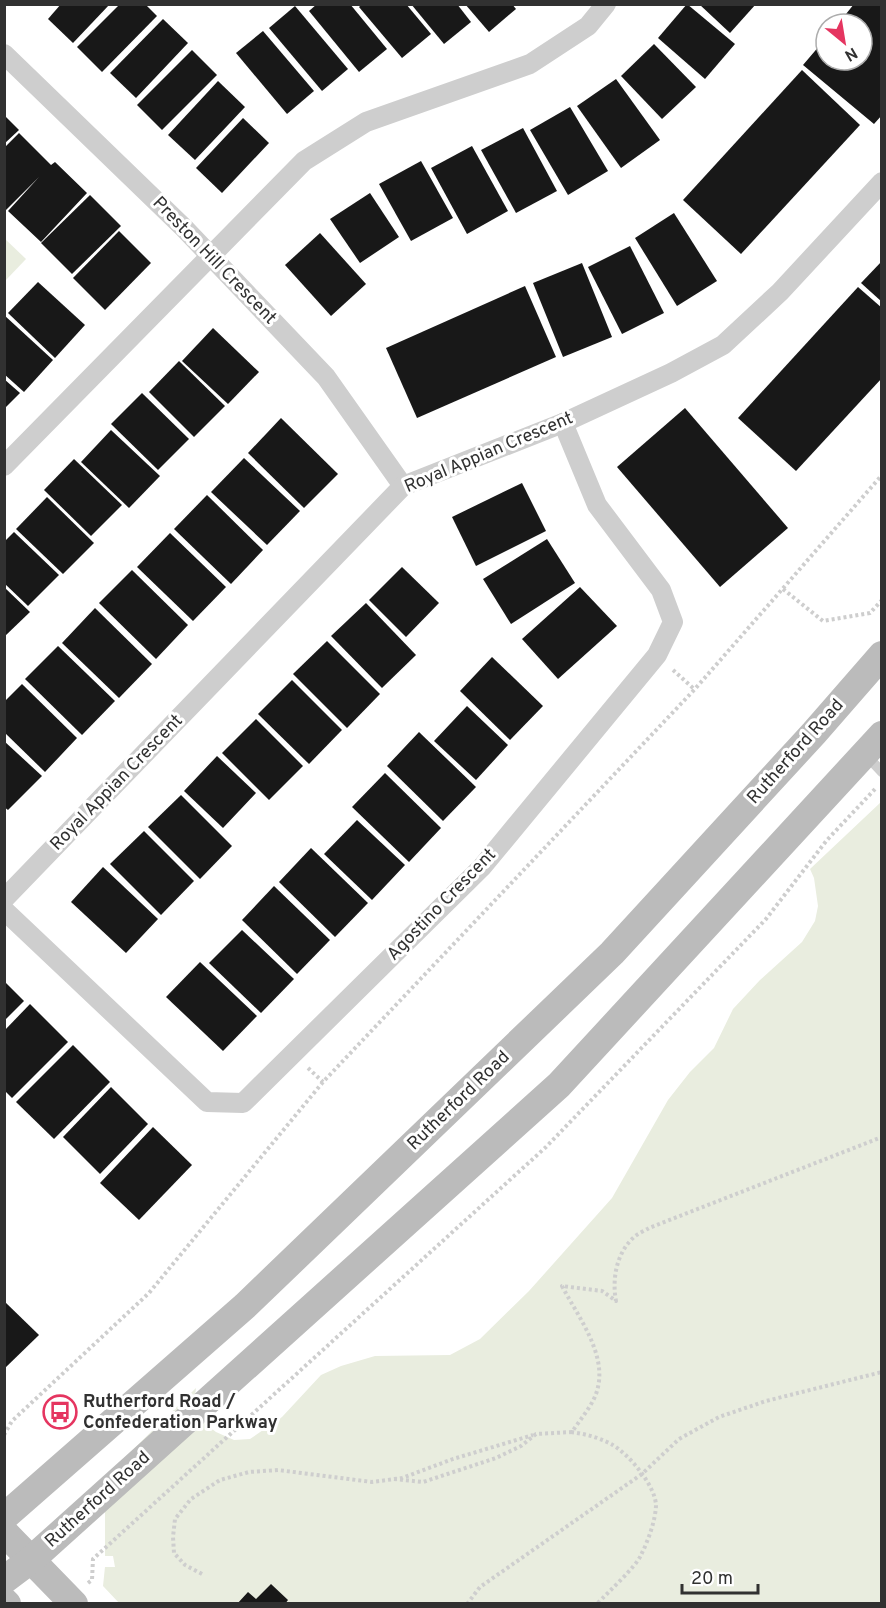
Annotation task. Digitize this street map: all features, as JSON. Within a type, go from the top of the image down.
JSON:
[{"type":"main road","name":"Rutherford Road","points":[[4,1517],[245,1306],[612,953],[814,733],[882,655]]},
{"type":"main road","name":"Rutherford Road","points":[[4,1580],[32,1559],[559,1085],[876,754]]},
{"type":"main road","points":[[4,1532],[74,1604]]},
{"type":"street","points":[[4,466],[304,161],[366,122],[530,64],[588,26],[606,4]]},
{"type":"street","name":"Preston Hill Crescent","points":[[4,54],[210,255],[326,377],[403,486]]},
{"type":"street","name":"Royal Appian Crescent","points":[[4,899],[403,486],[562,423],[671,373],[723,345],[780,292],[882,182]]},
{"type":"street","name":"Agostino Crescent","points":[[4,909],[207,1102],[243,1103],[482,867],[657,655],[673,622],[661,590],[597,505],[562,423]]},
{"type":"path","points":[[4,1435],[12,1421],[149,1293],[323,1082],[694,689],[882,475]]},
{"type":"path","points":[[783,589],[823,621],[870,613],[882,600]]},
{"type":"path","points":[[657,655],[694,689]]},
{"type":"path","points":[[92,1580],[93,1559],[546,1148],[766,919],[827,840],[882,782]]},
{"type":"path","points":[[572,1432],[598,1388],[599,1370],[595,1351],[585,1327],[562,1286],[602,1291],[616,1301],[613,1286],[615,1272],[623,1252],[633,1238],[649,1228],[882,1137]]},
{"type":"path","points":[[467,1604],[480,1587],[642,1474],[680,1439],[719,1417],[766,1401],[882,1372]]},
{"type":"path","points":[[202,1574],[185,1565],[174,1553],[175,1519],[191,1499],[220,1480],[249,1472],[278,1470],[372,1482],[394,1479],[536,1434],[572,1432],[595,1437],[613,1445],[650,1484],[656,1504],[650,1533],[640,1558],[597,1604]]},
{"type":"path","points":[[394,1479],[423,1482],[496,1458],[521,1446],[536,1434]]},
{"type":"shaded area","points":[[4,238],[26,259],[5,281],[4,281]]},
{"type":"shaded area","points":[[881,802],[881,1603],[120,1604],[103,1586],[105,1567],[115,1567],[113,1556],[105,1556],[105,1508],[111,1471],[196,1388],[194,1404],[203,1422],[216,1432],[234,1440],[250,1439],[282,1417],[321,1375],[341,1366],[375,1356],[450,1355],[480,1339],[529,1291],[612,1198],[668,1100],[690,1072],[714,1048],[733,1009],[760,980],[802,942],[815,921],[818,906],[814,878],[810,869]]},
{"type":"building","points":[[61,4],[110,4],[73,43],[48,19]]},
{"type":"building","points":[[120,4],[145,4],[157,16],[102,72],[77,47]]},
{"type":"building","points":[[317,4],[350,4],[387,49],[359,72],[309,11]]},
{"type":"building","points":[[362,4],[406,4],[431,34],[402,58],[359,7]]},
{"type":"building","points":[[411,4],[457,4],[471,22],[444,44]]},
{"type":"building","points":[[465,4],[512,4],[516,9],[489,32]]},
{"type":"building","points":[[687,4],[735,44],[705,79],[658,38]]},
{"type":"building","points":[[699,4],[756,4],[730,33]]},
{"type":"building","points":[[854,4],[882,4],[882,115],[874,124],[803,65],[814,52],[814,72],[874,72],[874,12],[848,12]]},
{"type":"building","points":[[295,6],[348,69],[322,91],[269,28]]},
{"type":"building","points":[[163,19],[188,43],[136,98],[110,73]]},
{"type":"building","points":[[263,31],[314,91],[287,114],[236,53]]},
{"type":"building","points":[[654,44],[696,87],[662,119],[621,76]]},
{"type":"building","points":[[192,50],[217,75],[162,130],[137,105]]},
{"type":"building","points":[[802,70],[860,125],[741,254],[683,200]]},
{"type":"building","points":[[616,79],[660,140],[621,168],[577,106]]},
{"type":"building","points":[[218,81],[245,107],[195,160],[168,135]]},
{"type":"building","points":[[570,107],[608,171],[568,195],[530,130]]},
{"type":"building","points":[[4,115],[19,130],[4,144]]},
{"type":"building","points":[[243,118],[269,143],[222,193],[196,168]]},
{"type":"building","points":[[523,128],[557,191],[516,213],[481,150]]},
{"type":"building","points":[[19,133],[51,165],[55,162],[87,193],[41,242],[8,211],[39,177],[4,212],[4,148]]},
{"type":"building","points":[[472,146],[508,211],[467,234],[431,168]]},
{"type":"building","points":[[421,161],[453,218],[411,241],[379,184]]},
{"type":"building","points":[[370,193],[399,237],[360,263],[330,219]]},
{"type":"building","points":[[90,195],[121,226],[72,274],[41,243]]},
{"type":"building","points":[[674,213],[717,281],[677,306],[635,238]]},
{"type":"building","points":[[119,231],[151,263],[105,310],[73,278]]},
{"type":"building","points":[[320,233],[366,284],[331,316],[285,265]]},
{"type":"building","points":[[630,246],[664,313],[622,334],[588,267]]},
{"type":"building","points":[[882,261],[882,302],[861,283]]},
{"type":"building","points":[[582,263],[612,337],[563,357],[533,283]]},
{"type":"building","points":[[38,282],[85,325],[55,358],[8,313]]},
{"type":"building","points":[[525,286],[556,357],[417,418],[386,348]]},
{"type":"building","points":[[858,287],[882,308],[882,378],[796,471],[738,418]]},
{"type":"building","points":[[4,315],[53,360],[24,392],[4,374]]},
{"type":"building","points":[[213,328],[259,372],[228,404],[182,361]]},
{"type":"building","points":[[179,361],[225,406],[194,437],[149,392]]},
{"type":"building","points":[[4,379],[20,393],[4,409]]},
{"type":"building","points":[[142,393],[189,439],[158,470],[111,424]]},
{"type":"building","points":[[685,408],[788,528],[720,587],[617,467]]},
{"type":"building","points":[[281,418],[338,474],[304,508],[248,453]]},
{"type":"building","points":[[111,430],[160,476],[129,508],[81,462]]},
{"type":"building","points":[[244,458],[300,511],[267,545],[211,492]]},
{"type":"building","points":[[74,459],[122,505],[91,536],[44,490]]},
{"type":"building","points":[[522,483],[546,531],[476,566],[452,517]]},
{"type":"building","points":[[207,495],[263,550],[231,584],[174,529]]},
{"type":"building","points":[[47,497],[94,543],[63,574],[16,529]]},
{"type":"building","points":[[14,532],[59,575],[28,606],[4,583],[4,542]]},
{"type":"building","points":[[170,533],[226,587],[193,621],[137,567]]},
{"type":"building","points":[[547,539],[575,583],[511,624],[483,579]]},
{"type":"building","points":[[402,567],[439,603],[406,637],[369,600]]},
{"type":"building","points":[[132,570],[188,625],[156,659],[99,603]]},
{"type":"building","points":[[4,587],[30,612],[4,637]]},
{"type":"building","points":[[580,587],[617,626],[558,679],[522,639]]},
{"type":"building","points":[[366,603],[416,655],[382,688],[331,636]]},
{"type":"building","points":[[95,608],[152,664],[119,698],[62,643]]},
{"type":"building","points":[[327,641],[380,694],[347,728],[293,674]]},
{"type":"building","points":[[58,646],[115,701],[82,735],[25,679]]},
{"type":"building","points":[[492,657],[543,706],[510,740],[460,691]]},
{"type":"building","points":[[292,680],[342,730],[309,764],[258,714]]},
{"type":"building","points":[[22,684],[77,738],[45,772],[4,732],[4,702]]},
{"type":"building","points":[[467,706],[508,745],[476,780],[434,741]]},
{"type":"building","points":[[256,719],[303,766],[269,800],[222,753]]},
{"type":"building","points":[[419,732],[476,787],[443,821],[387,766]]},
{"type":"building","points":[[4,741],[42,776],[8,810],[4,807]]},
{"type":"building","points":[[217,756],[256,793],[223,828],[184,791]]},
{"type":"building","points":[[385,773],[441,828],[409,862],[352,807]]},
{"type":"building","points":[[181,795],[232,846],[200,879],[148,827]]},
{"type":"building","points":[[357,820],[405,865],[372,900],[324,854]]},
{"type":"building","points":[[144,831],[194,881],[161,915],[110,864]]},
{"type":"building","points":[[311,848],[368,903],[335,937],[279,882]]},
{"type":"building","points":[[103,867],[158,919],[126,953],[71,902]]},
{"type":"building","points":[[274,886],[330,940],[297,974],[242,920]]},
{"type":"building","points":[[242,930],[294,979],[261,1013],[209,963]]},
{"type":"building","points":[[200,962],[257,1016],[223,1051],[166,997]]},
{"type":"building","points":[[4,981],[24,1001],[4,1021]]},
{"type":"building","points":[[30,1004],[68,1042],[12,1098],[4,1090],[4,1031]]},
{"type":"building","points":[[73,1045],[110,1082],[54,1139],[16,1102]]},
{"type":"building","points":[[111,1087],[148,1124],[100,1174],[63,1137]]},
{"type":"building","points":[[153,1127],[192,1165],[139,1220],[100,1183]]},
{"type":"building","points":[[4,1301],[39,1335],[4,1369]]},
{"type":"building","points":[[271,1584],[288,1600],[285,1604],[237,1604],[248,1592],[256,1599]]},
{"type":"place","name":"Rutherford Road / Confederation Parkway","points":[[60,1412]]}]
